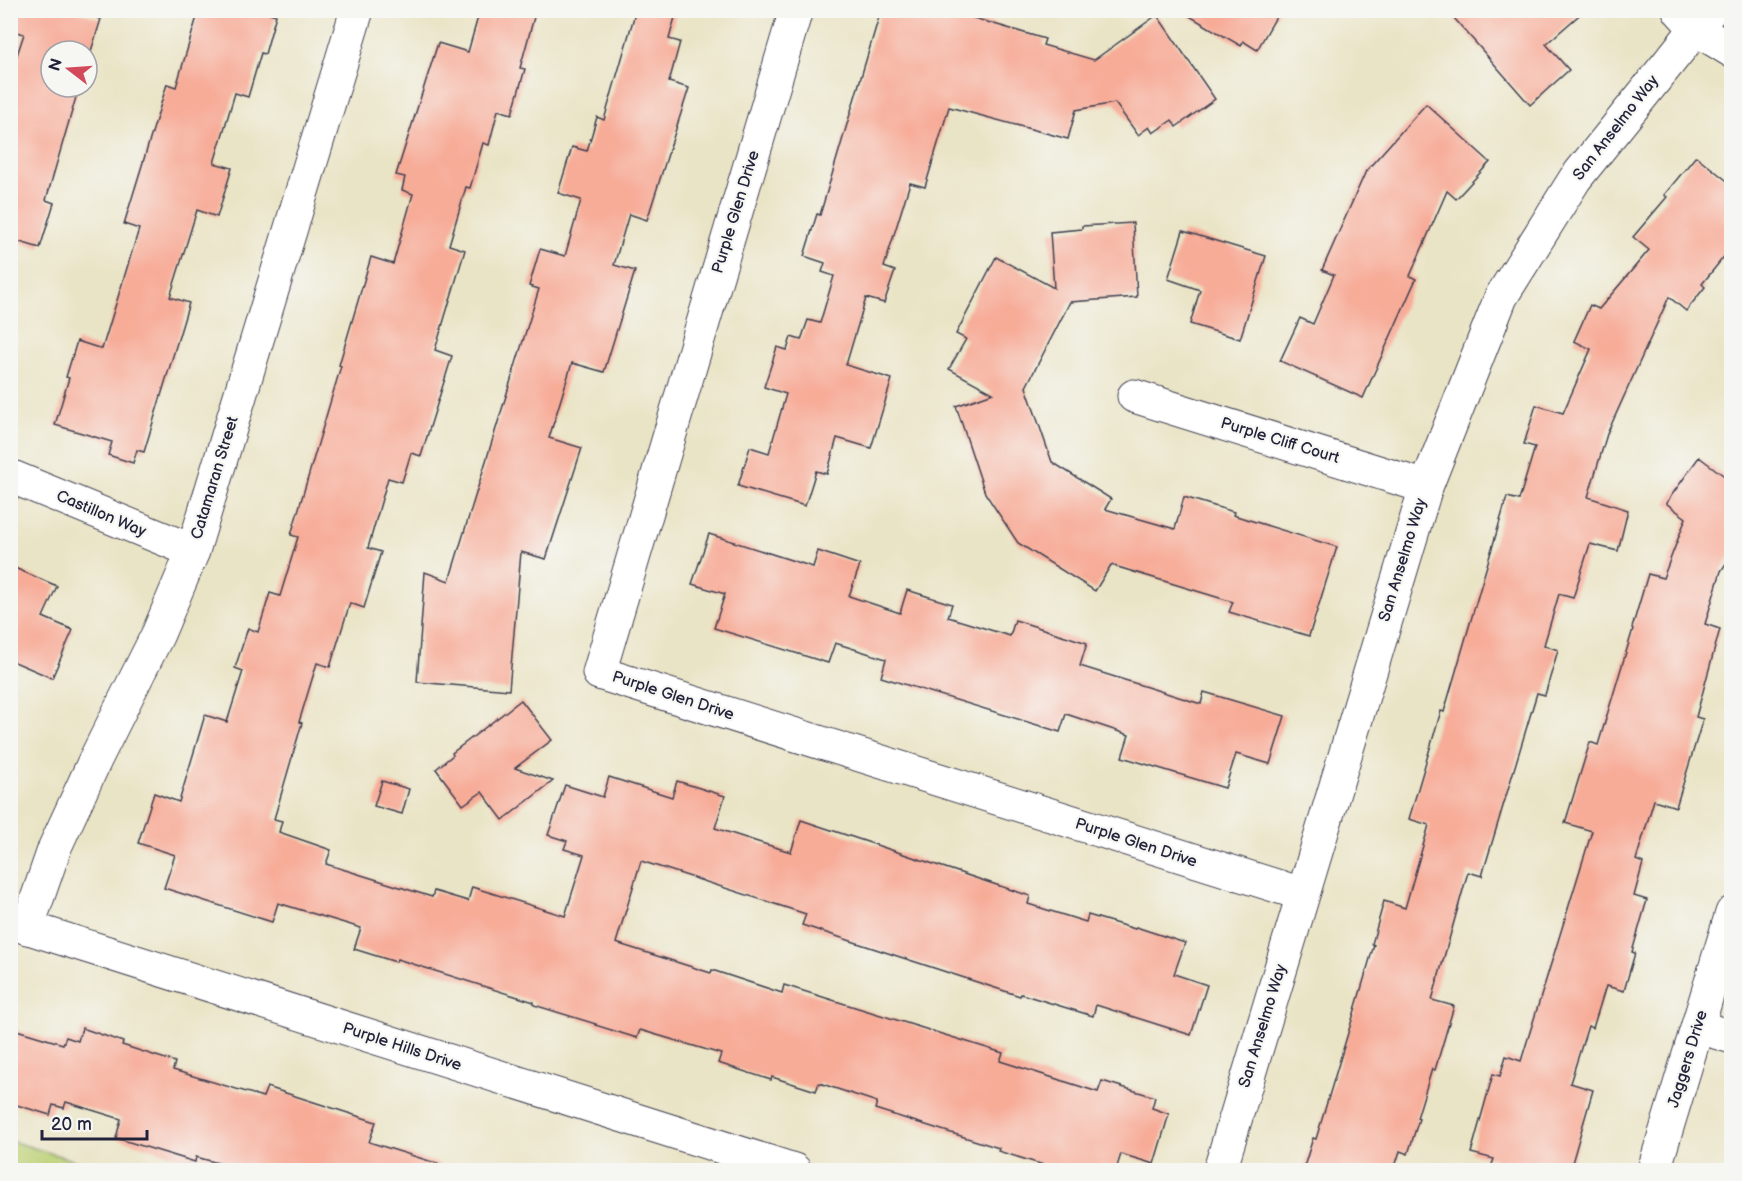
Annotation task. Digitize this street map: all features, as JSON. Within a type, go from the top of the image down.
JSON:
[{"type":"street","name":"Catamaran Street","points":[[19,925],[96,758],[158,634],[193,551],[357,10]]},
{"type":"street","name":"Purple Glen Drive","points":[[796,10],[599,673],[1302,894]]},
{"type":"street","name":"San Anselmo Way","points":[[1220,1170],[1426,487],[1501,297],[1575,179],[1695,17]]},
{"type":"street","points":[[1695,17],[1731,51]]},
{"type":"street","name":"Purple Cliff Court","points":[[1134,396],[1426,487]]},
{"type":"street","name":"Castillon Way","points":[[10,476],[193,551]]},
{"type":"street","name":"Jaggers Drive","points":[[1654,1170],[1731,913]]},
{"type":"street","name":"Purple Hills Drive","points":[[19,925],[792,1170]]},
{"type":"street","points":[[1698,1027],[1731,1037]]},
{"type":"green space","points":[[11,1141],[105,1170],[11,1170]]},
{"type":"building","points":[[10,10],[73,10],[101,19],[95,39],[39,39],[39,99],[75,99],[46,200],[54,203],[40,248],[10,239],[10,76],[24,34],[10,30]]},
{"type":"building","points":[[199,10],[260,10],[276,15],[265,54],[261,53],[248,97],[235,93],[214,163],[232,168],[217,217],[197,210],[170,297],[189,303],[144,452],[137,450],[133,463],[108,455],[112,442],[55,425],[77,341],[102,349],[139,229],[124,224],[167,84],[176,87]]},
{"type":"building","points":[[480,10],[536,10],[520,68],[525,69],[512,114],[498,110],[489,145],[483,143],[470,188],[466,187],[449,245],[465,250],[435,350],[452,356],[421,456],[411,453],[402,482],[388,478],[368,548],[381,552],[364,608],[350,603],[330,667],[317,663],[274,819],[282,821],[279,832],[331,850],[326,864],[432,897],[434,891],[468,901],[472,887],[565,916],[584,855],[564,849],[567,841],[548,835],[565,785],[603,797],[609,777],[672,797],[677,781],[725,796],[715,828],[758,842],[791,852],[801,820],[1030,896],[1028,904],[1086,922],[1088,915],[1185,943],[1174,974],[1207,985],[1191,1035],[1096,1005],[1093,1016],[1021,994],[1020,996],[802,925],[806,914],[641,861],[616,943],[711,973],[712,970],[782,993],[784,985],[1003,1053],[1000,1061],[1098,1092],[1102,1081],[1155,1097],[1152,1108],[1169,1114],[1154,1164],[1121,1154],[1116,1170],[1060,1170],[875,1109],[877,1102],[819,1083],[816,1091],[772,1077],[771,1080],[718,1063],[721,1054],[640,1030],[637,1038],[534,1005],[534,1002],[397,959],[396,962],[354,949],[361,928],[278,903],[272,922],[164,888],[175,855],[138,843],[154,793],[179,802],[205,715],[227,722],[243,671],[235,668],[248,628],[258,632],[270,593],[280,596],[298,537],[291,535],[371,257],[393,264],[413,194],[402,190],[405,177],[396,175],[438,43],[468,52]]},
{"type":"building","points":[[636,10],[677,10],[669,39],[680,42],[669,82],[689,88],[647,220],[629,214],[614,265],[635,271],[604,372],[572,363],[549,438],[582,448],[546,559],[521,552],[509,690],[417,682],[425,572],[449,581],[539,289],[529,286],[540,249],[565,256],[581,200],[558,193],[572,147],[587,151],[597,117],[604,120]]},
{"type":"building","points":[[881,10],[968,10],[967,16],[1045,39],[1043,45],[1094,60],[1157,15],[1215,99],[1176,127],[1172,120],[1153,133],[1149,127],[1138,135],[1115,103],[1076,110],[1068,139],[949,107],[925,187],[910,183],[884,267],[895,271],[884,303],[866,298],[846,365],[892,379],[871,448],[837,438],[827,474],[816,471],[805,506],[738,486],[750,447],[769,453],[786,394],[764,387],[777,347],[787,350],[791,337],[801,340],[808,320],[820,323],[834,276],[822,272],[825,263],[804,256],[817,214],[820,215]]},
{"type":"building","points":[[1179,10],[1280,10],[1257,50],[1243,41],[1241,46]]},
{"type":"building","points":[[1447,10],[1585,10],[1546,44],[1569,70],[1530,105]]},
{"type":"building","points":[[1426,104],[1490,162],[1456,199],[1447,191],[1410,276],[1416,279],[1363,398],[1280,361],[1300,318],[1313,324],[1334,275],[1322,270],[1366,171]]},
{"type":"building","points":[[1696,156],[1731,184],[1731,248],[1702,284],[1705,287],[1686,311],[1669,297],[1607,434],[1588,497],[1628,510],[1618,551],[1590,544],[1573,598],[1559,594],[1544,645],[1558,650],[1545,695],[1537,693],[1482,876],[1468,872],[1432,1000],[1454,1006],[1435,1070],[1432,1069],[1408,1154],[1400,1151],[1394,1170],[1303,1170],[1313,1138],[1316,1139],[1355,1010],[1384,901],[1405,908],[1429,825],[1409,819],[1441,711],[1444,712],[1507,497],[1519,500],[1535,447],[1524,444],[1536,405],[1563,413],[1591,349],[1574,341],[1590,305],[1599,309],[1649,250],[1633,237],[1667,197],[1664,195]]},
{"type":"building","points":[[1133,223],[1137,297],[1070,302],[1026,387],[1052,462],[1111,499],[1105,509],[1175,529],[1184,497],[1234,512],[1233,515],[1337,547],[1309,636],[1229,612],[1233,602],[1111,565],[1095,591],[1018,543],[985,493],[956,406],[993,393],[949,369],[966,339],[956,334],[996,257],[1054,288],[1050,232],[1082,229],[1082,226]]},
{"type":"building","points":[[1183,231],[1266,256],[1240,339],[1190,324],[1200,290],[1168,279]]},
{"type":"building","points":[[1699,457],[1731,481],[1731,556],[1721,571],[1705,624],[1720,629],[1696,717],[1703,719],[1676,807],[1654,800],[1636,860],[1643,863],[1634,896],[1647,900],[1632,952],[1635,953],[1624,991],[1606,986],[1593,1028],[1588,1026],[1570,1083],[1593,1090],[1570,1170],[1490,1170],[1494,1159],[1471,1153],[1493,1074],[1500,1076],[1506,1056],[1521,1061],[1592,831],[1565,823],[1590,742],[1598,745],[1648,574],[1663,578],[1686,518],[1666,503]]},
{"type":"building","points":[[709,534],[813,567],[818,551],[860,565],[849,596],[900,613],[907,590],[952,604],[948,617],[1010,636],[1015,620],[1087,643],[1080,666],[1201,704],[1204,692],[1285,716],[1270,764],[1236,754],[1225,788],[1122,757],[1129,735],[1066,714],[1060,732],[881,677],[886,659],[835,643],[828,663],[714,628],[725,594],[692,584]]},
{"type":"building","points":[[10,566],[57,586],[43,617],[73,630],[52,678],[10,660]]},
{"type":"building","points":[[521,700],[552,740],[515,768],[553,781],[503,820],[482,792],[463,805],[436,769],[453,755],[452,753]]},
{"type":"building","points":[[382,781],[409,789],[402,814],[374,806]]},
{"type":"building","points":[[10,1028],[63,1044],[66,1037],[78,1041],[82,1028],[123,1042],[122,1045],[175,1062],[173,1070],[263,1097],[267,1087],[376,1122],[369,1142],[439,1164],[438,1170],[243,1170],[196,1157],[195,1162],[116,1138],[121,1119],[66,1102],[64,1108],[53,1105],[50,1115],[10,1103]]}]
